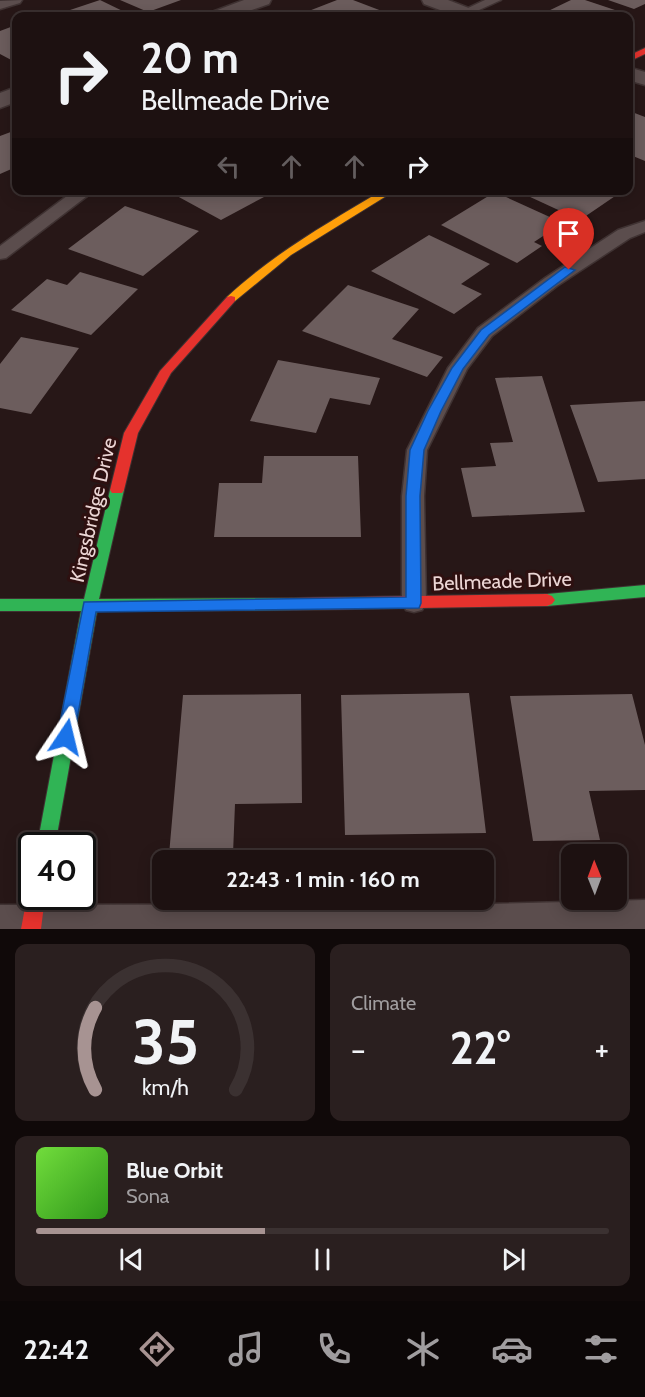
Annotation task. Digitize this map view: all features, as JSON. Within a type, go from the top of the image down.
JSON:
[{"type":"street","points":[[230,12],[262,0]]},
{"type":"street","points":[[431,0],[456,12]]},
{"type":"street","name":"Kingsbridge Drive","points":[[49,832],[90,606],[131,433],[166,370],[205,325],[246,284],[301,243],[383,195]]},
{"type":"street","name":"Bellmeade Drive","points":[[0,605],[90,606],[559,600],[645,591]]},
{"type":"lane","points":[[0,5],[16,0]]},
{"type":"lane","points":[[472,12],[495,0]]},
{"type":"lane","points":[[0,254],[79,195]]},
{"type":"lane","points":[[414,603],[413,496],[417,450],[458,368],[485,332],[551,282],[624,234],[645,226]]},
{"type":"lane","points":[[0,920],[33,915],[490,919],[645,915]]},
{"type":"building","points":[[100,0],[125,12],[64,12]]},
{"type":"building","points":[[120,0],[181,0],[148,12]]},
{"type":"building","points":[[337,0],[353,0],[384,12],[306,12]]},
{"type":"building","points":[[571,0],[585,0],[621,12],[546,12]]},
{"type":"building","points":[[608,0],[645,0],[645,4],[634,9]]},
{"type":"building","points":[[12,26],[12,60],[0,54],[0,31]]},
{"type":"building","points":[[633,112],[645,117],[645,161],[633,156]]},
{"type":"building","points":[[12,132],[12,169],[0,174],[0,136]]},
{"type":"building","points":[[175,195],[261,195],[264,197],[221,220]]},
{"type":"building","points":[[490,195],[502,195],[563,223],[534,242],[542,246],[517,263],[441,225]]},
{"type":"building","points":[[526,195],[617,195],[580,220]]},
{"type":"building","points":[[125,206],[199,231],[143,276],[68,249]]},
{"type":"building","points":[[429,235],[490,264],[461,284],[482,294],[454,314],[371,271]]},
{"type":"building","points":[[80,272],[138,289],[91,335],[11,310],[47,279],[67,285]]},
{"type":"building","points":[[348,285],[419,309],[392,339],[443,357],[427,377],[302,331]]},
{"type":"building","points":[[21,337],[79,348],[31,414],[0,408],[0,364]]},
{"type":"building","points":[[278,360],[380,378],[370,405],[330,398],[316,433],[250,421]]},
{"type":"building","points":[[542,376],[585,512],[472,517],[461,468],[496,466],[490,443],[513,442],[495,378]]},
{"type":"building","points":[[645,401],[645,479],[598,482],[570,405]]},
{"type":"building","points":[[264,456],[358,456],[361,537],[214,537],[219,483],[262,483]]},
{"type":"building","points":[[469,693],[486,833],[345,835],[341,695]]},
{"type":"building","points":[[301,694],[302,803],[235,804],[233,850],[169,850],[183,695]]},
{"type":"building","points":[[632,694],[645,745],[645,790],[589,791],[600,840],[533,841],[510,696]]},
{"type":"traffic: fast","points":[[49,832],[90,606],[117,490]]},
{"type":"traffic: fast","points":[[547,600],[645,591]]},
{"type":"traffic: fast","points":[[0,605],[295,604]]},
{"type":"traffic: slow","points":[[231,299],[287,253],[382,195]]},
{"type":"traffic: jam","points":[[633,57],[645,51]]},
{"type":"traffic: jam","points":[[117,490],[131,433],[166,371],[231,299]]},
{"type":"traffic: jam","points":[[295,604],[547,600]]},
{"type":"traffic: jam","points":[[31,929],[34,910]]},
{"type":"route","points":[[66,737],[90,606],[414,603],[413,496],[417,450],[435,411],[458,368],[485,332],[569,270]]}]
